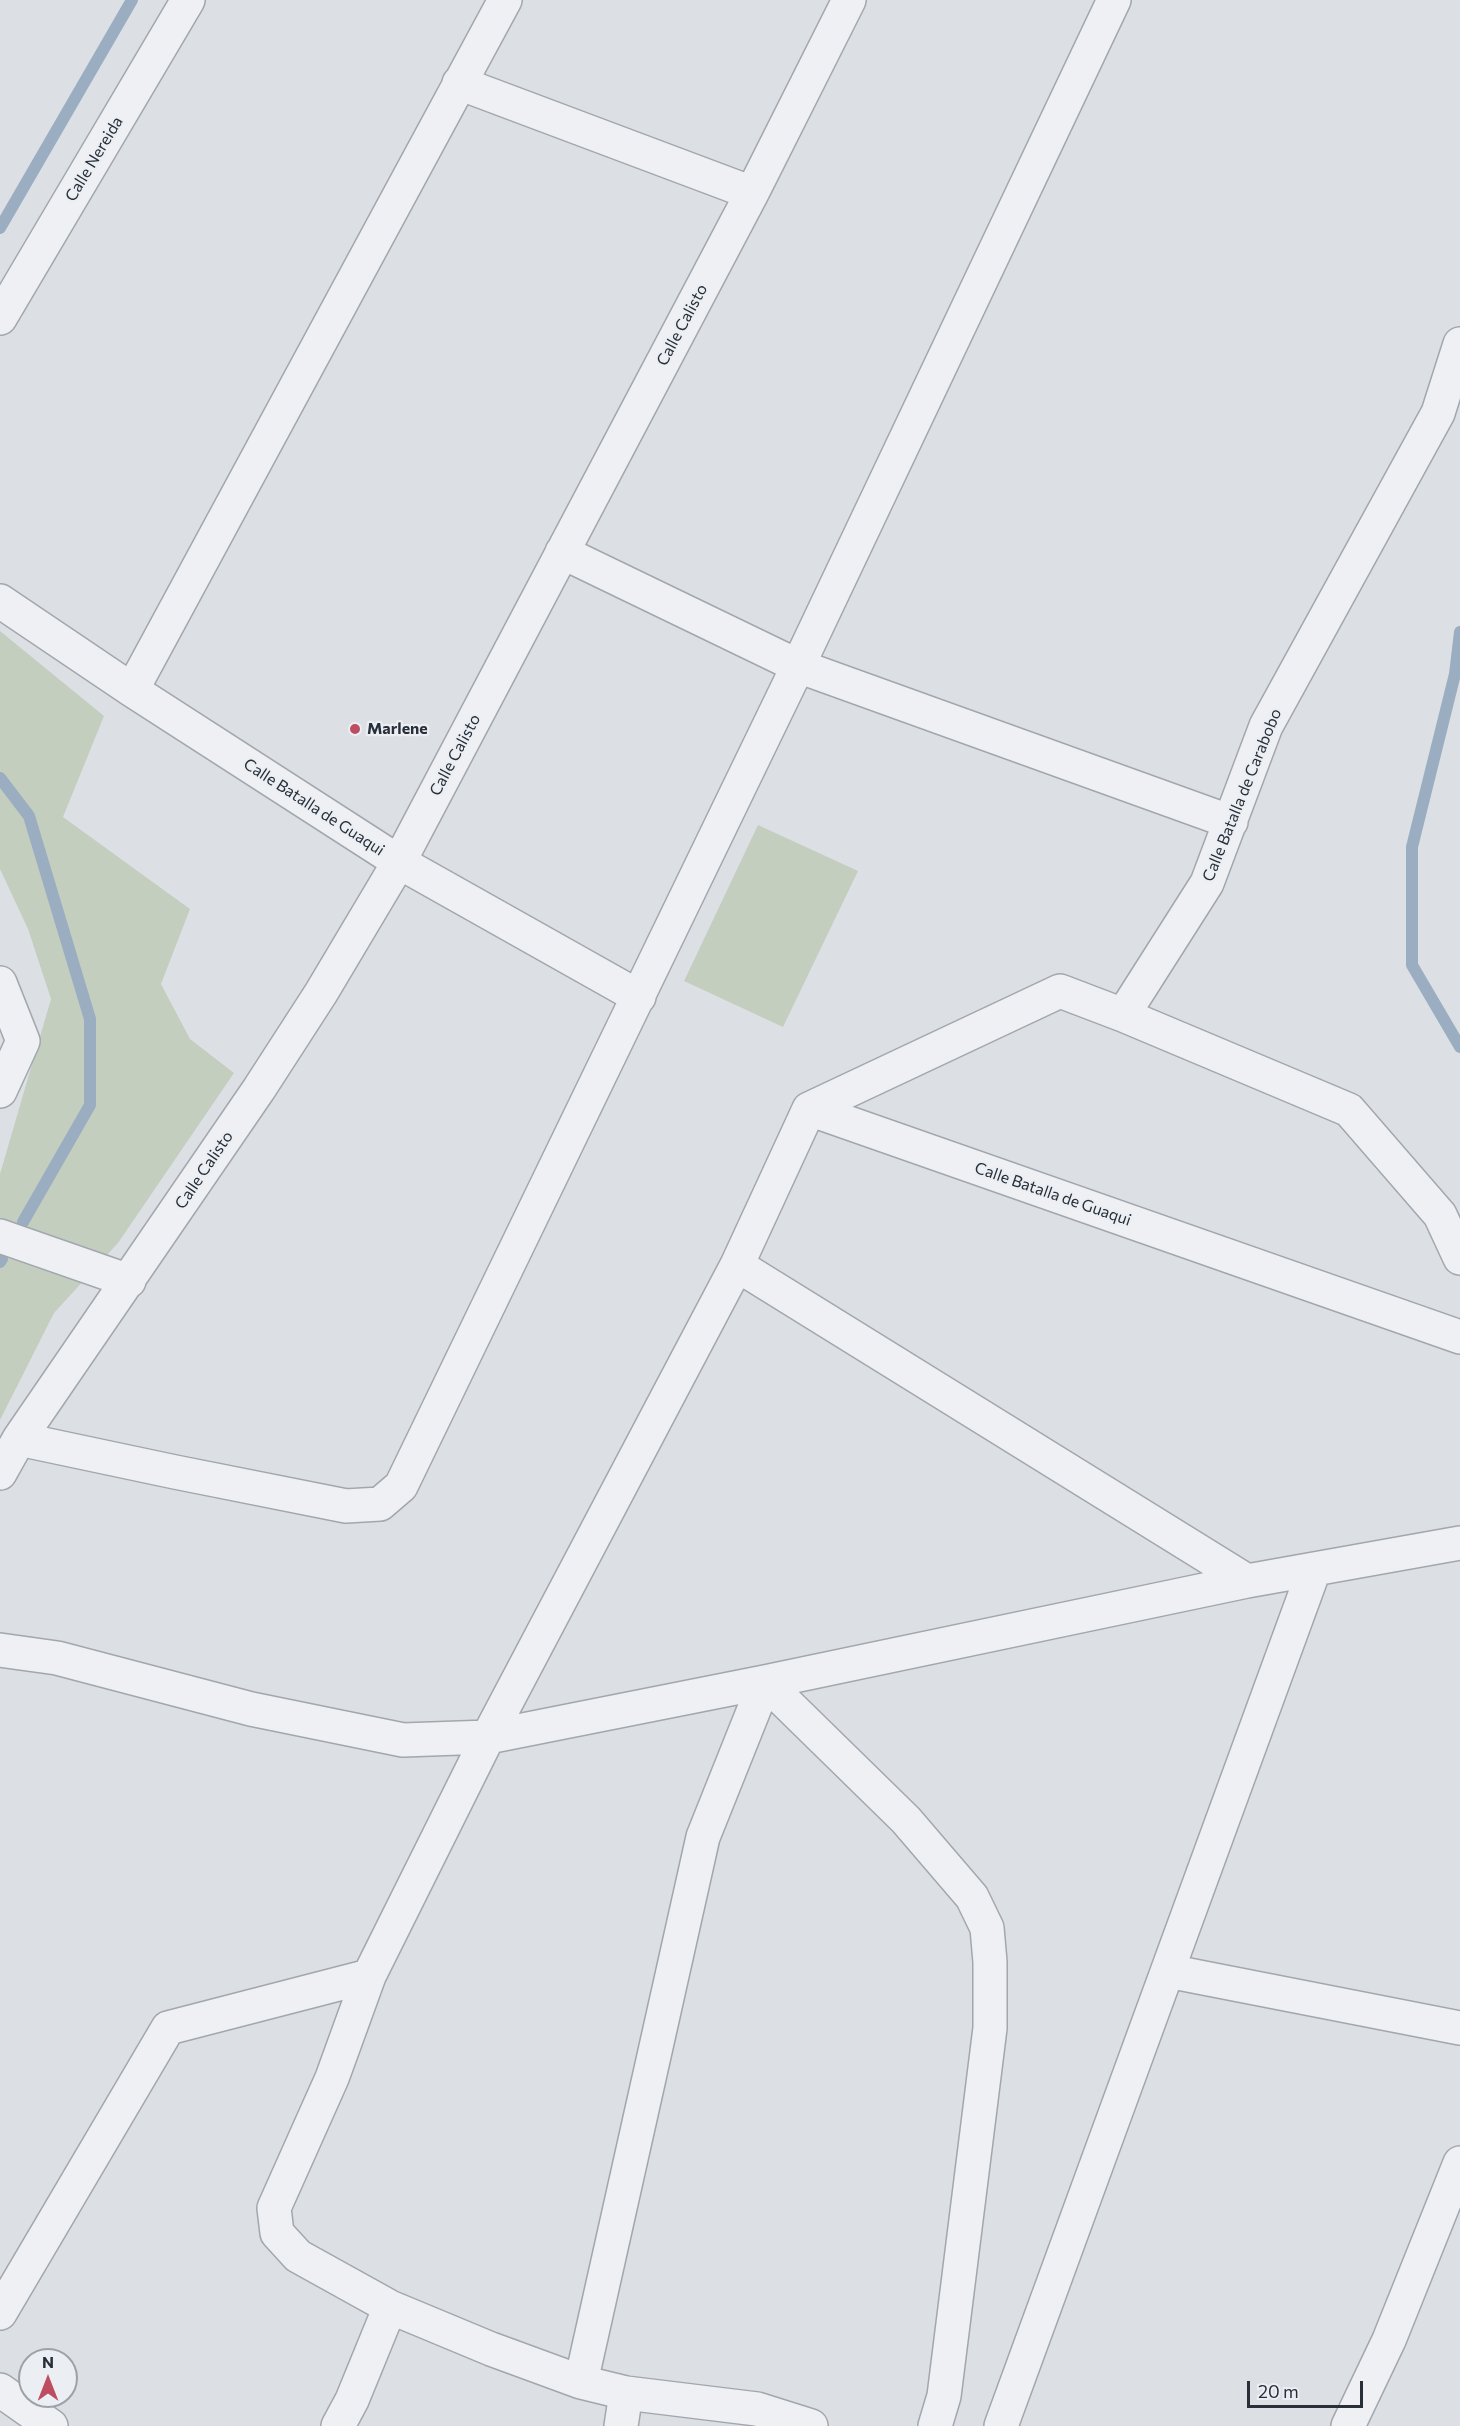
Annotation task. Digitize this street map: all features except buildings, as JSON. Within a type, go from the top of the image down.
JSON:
[{"type":"street","name":"Calle Nereida","points":[[0,318],[188,0]]},
{"type":"street","points":[[132,690],[505,0]]},
{"type":"street","name":"Calle Calisto","points":[[0,1473],[20,1438],[129,1281],[321,993],[399,862],[752,193],[849,0]]},
{"type":"street","points":[[20,1438],[346,1506],[380,1504],[400,1486],[639,997],[1114,0]]},
{"type":"street","points":[[459,83],[752,193]]},
{"type":"street","name":"Calle Batalla de Carabobo","points":[[1124,1015],[1207,883],[1232,822],[1266,726],[1449,411],[1460,344]]},
{"type":"street","points":[[562,552],[798,666],[1232,822]]},
{"type":"street","name":"Calle Batalla de Guaqui","points":[[0,601],[132,690],[399,862],[639,997]]},
{"type":"street","points":[[0,983],[22,1041],[0,1091]]},
{"type":"street","points":[[811,2426],[757,2409],[626,2393],[581,2382],[511,2357],[390,2307],[298,2256],[277,2233],[274,2208],[332,2078],[369,1976],[488,1737],[737,1265],[809,1108],[1060,992],[1124,1015],[1349,1110],[1440,1215],[1460,1258]]},
{"type":"street","name":"Calle Batalla de Guaqui","points":[[809,1108],[1460,1337]]},
{"type":"street","points":[[0,1236],[129,1281]]},
{"type":"street","points":[[737,1265],[1247,1581]]},
{"type":"street","points":[[0,1650],[57,1658],[251,1709],[403,1740],[488,1737],[765,1682],[1247,1581],[1460,1543]]},
{"type":"street","points":[[1001,2426],[1314,1570]]},
{"type":"street","points":[[581,2382],[703,1837],[765,1682]]},
{"type":"street","points":[[765,1682],[906,1820],[972,1897],[987,1928],[990,1962],[990,2028],[944,2396],[935,2426]]},
{"type":"street","points":[[1168,1971],[1460,2028]]},
{"type":"street","points":[[0,2313],[168,2028],[369,1976]]},
{"type":"street","points":[[1348,2426],[1389,2340],[1460,2163]]},
{"type":"street","points":[[338,2426],[352,2400],[390,2307]]},
{"type":"street","points":[[0,2390],[51,2426]]},
{"type":"street","points":[[621,2426],[626,2393]]},
{"type":"green space","points":[[0,631],[104,716],[63,817],[190,909],[161,984],[190,1039],[234,1073],[118,1243],[54,1313],[0,1420],[0,1174],[51,999],[28,929],[0,869]]},
{"type":"green space","points":[[758,825],[858,871],[783,1027],[684,981]]},
{"type":"waterway","points":[[0,228],[132,0]]},
{"type":"waterway","points":[[1460,632],[1455,674],[1412,847],[1412,965],[1460,1047]]},
{"type":"waterway","points":[[0,778],[29,816],[90,1019],[90,1105],[23,1222]]},
{"type":"place","name":"Marlene","points":[[355,729]]}]
